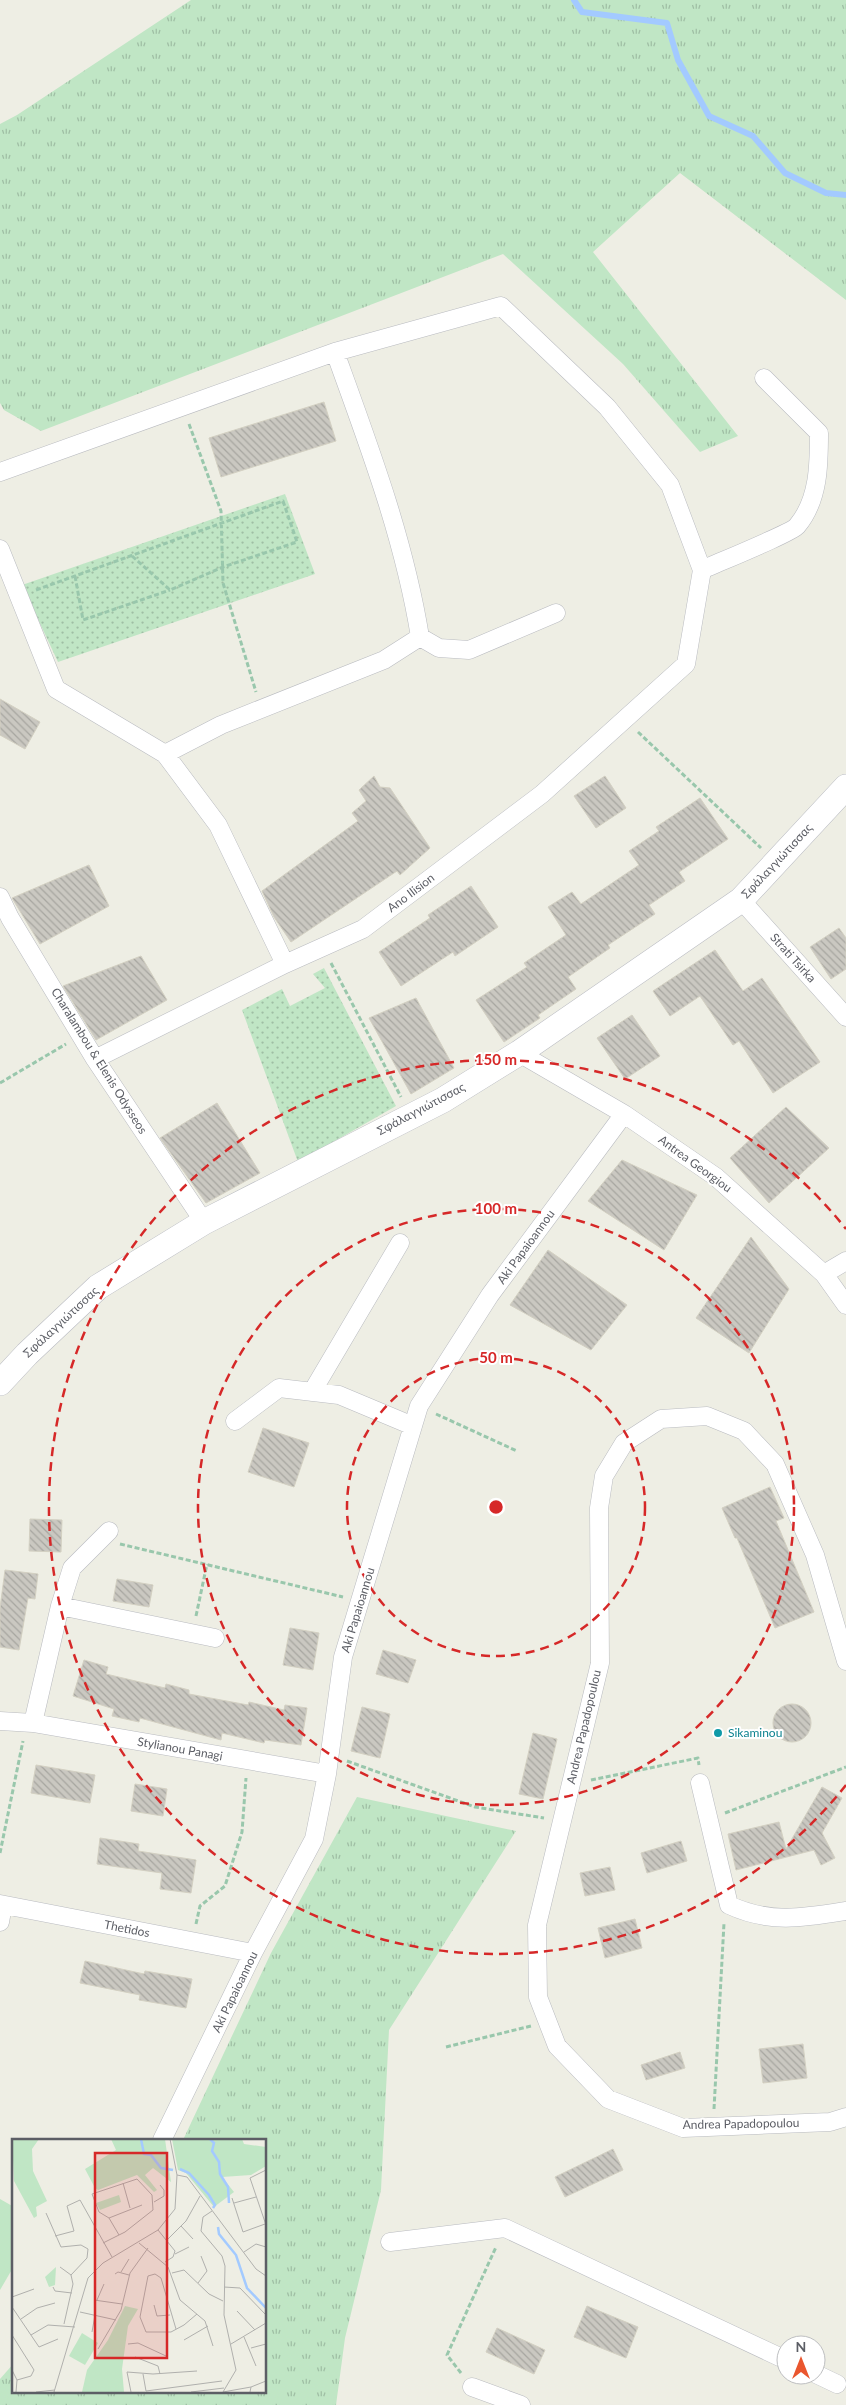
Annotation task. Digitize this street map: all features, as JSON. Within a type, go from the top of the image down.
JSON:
[{"type":"street","points":[[0,472],[182,405],[335,352],[500,306],[607,407],[670,485],[702,570],[797,527],[814,496],[819,465],[819,433],[764,378]]},
{"type":"street","points":[[335,352],[391,508],[412,585],[420,637]]},
{"type":"street","points":[[0,548],[56,689],[165,754],[218,825],[285,964]]},
{"type":"street","name":"Ano Ilision","points":[[95,1059],[285,964],[363,929],[542,794],[686,664],[702,570]]},
{"type":"street","points":[[420,637],[439,648],[469,650],[556,612]]},
{"type":"street","points":[[165,754],[221,725],[384,660],[420,637]]},
{"type":"street","name":"Σφάλαγγιώτισσας","points":[[0,1383],[26,1354],[98,1288],[204,1222],[444,1100],[519,1053],[741,900],[846,787]]},
{"type":"street","name":"Charalambou & Elenis Odysseos","points":[[0,897],[10,918],[95,1059],[204,1222]]},
{"type":"street","name":"Strati Tsirka","points":[[741,900],[846,1015]]},
{"type":"street","name":"Antrea Georgiou","points":[[519,1053],[624,1114],[716,1177],[824,1274],[846,1305]]},
{"type":"street","name":"Aki Papaioannou","points":[[162,2139],[253,1954],[314,1839],[330,1756],[343,1657],[420,1406],[490,1295],[624,1114]]},
{"type":"street","points":[[312,1392],[400,1243]]},
{"type":"street","points":[[824,1274],[846,1261]]},
{"type":"street","points":[[235,1421],[279,1388],[339,1395],[413,1426]]},
{"type":"street","name":"Andrea Papadopoulou","points":[[846,1661],[815,1555],[774,1464],[744,1431],[707,1416],[661,1419],[624,1444],[604,1476],[599,1508],[600,1663],[537,1925],[538,1997],[557,2046],[608,2099],[683,2128],[830,2122],[846,2117]]},
{"type":"street","points":[[30,1723],[60,1606],[72,1568],[105,1535]]},
{"type":"street","points":[[60,1606],[215,1638]]},
{"type":"street","name":"Stylianou Panagi","points":[[0,1721],[30,1723],[327,1774]]},
{"type":"street","points":[[700,1783],[730,1905],[746,1913],[795,1919],[846,1911]]},
{"type":"street","points":[[0,1922],[1,1904]]},
{"type":"street","name":"Thetidos","points":[[1,1904],[253,1954]]},
{"type":"street","points":[[390,2242],[505,2228],[776,2355]]},
{"type":"street","points":[[826,2379],[837,2384]]},
{"type":"street","points":[[472,2388],[522,2405]]},
{"type":"path","points":[[182,405],[221,511],[223,584],[261,710]]},
{"type":"path","points":[[19,596],[75,576],[222,524],[283,502],[298,542],[223,567],[170,590],[83,620],[75,576]]},
{"type":"path","points":[[132,556],[170,590]]},
{"type":"path","points":[[625,719],[776,862]]},
{"type":"path","points":[[323,947],[411,1116]]},
{"type":"path","points":[[0,1083],[81,1035]]},
{"type":"path","points":[[420,1406],[517,1451]]},
{"type":"path","points":[[105,1535],[208,1564],[360,1601]]},
{"type":"path","points":[[192,1634],[208,1564]]},
{"type":"path","points":[[0,1853],[30,1723]]},
{"type":"path","points":[[330,1756],[475,1807],[562,1821]]},
{"type":"path","points":[[571,1784],[698,1758],[700,1783]]},
{"type":"path","points":[[193,1942],[200,1906],[225,1886],[242,1832],[247,1760]]},
{"type":"path","points":[[710,1819],[846,1767]]},
{"type":"path","points":[[713,2127],[724,1918],[730,1905]]},
{"type":"path","points":[[446,2047],[548,2022]]},
{"type":"path","points":[[472,2388],[447,2355],[505,2228]]},
{"type":"green space","points":[[191,0],[846,0],[846,300],[680,173],[593,252],[738,436],[700,452],[623,364],[503,254],[41,431],[4,410],[0,403],[0,124],[17,115]]},
{"type":"green space","points":[[285,494],[315,574],[58,662],[22,585]]},
{"type":"green space","points":[[324,968],[396,1106],[298,1162],[242,1010],[282,989],[290,1006],[325,988],[313,974]]},
{"type":"green space","points":[[357,1797],[516,1831],[389,2030],[381,2190],[345,2338],[336,2405],[0,2405],[0,2379],[12,2365],[12,2392],[266,2392],[266,2139],[183,2139],[271,1953]]},
{"type":"green space","points":[[0,2199],[12,2206],[12,2269],[0,2290]]},
{"type":"building","points":[[324,402],[336,441],[221,477],[209,438]]},
{"type":"building","points":[[0,699],[40,722],[25,749],[0,735]]},
{"type":"building","points":[[374,776],[380,787],[390,788],[430,848],[400,875],[397,871],[291,942],[274,917],[262,891],[358,821],[352,813],[366,801],[359,790]]},
{"type":"building","points":[[605,776],[626,808],[596,828],[574,796]]},
{"type":"building","points":[[700,798],[728,839],[679,872],[685,881],[649,905],[655,914],[608,945],[610,948],[568,977],[576,989],[538,1015],[540,1018],[504,1042],[476,1000],[527,967],[524,963],[566,935],[548,907],[572,892],[581,904],[639,865],[629,851],[659,831],[656,827]]},
{"type":"building","points":[[89,865],[109,906],[40,944],[12,898]]},
{"type":"building","points":[[471,886],[498,927],[455,956],[453,952],[401,986],[379,952],[430,918],[428,915]]},
{"type":"building","points":[[839,928],[846,938],[846,969],[831,979],[810,947]]},
{"type":"building","points":[[715,950],[743,991],[762,978],[820,1062],[773,1093],[739,1041],[733,1045],[700,996],[670,1016],[653,991]]},
{"type":"building","points":[[141,956],[167,1000],[96,1040],[63,986]]},
{"type":"building","points":[[416,998],[454,1068],[411,1094],[369,1018]]},
{"type":"building","points":[[632,1015],[660,1056],[625,1079],[597,1038]]},
{"type":"building","points":[[217,1103],[260,1173],[206,1203],[160,1138]]},
{"type":"building","points":[[786,1107],[829,1148],[769,1203],[730,1158]]},
{"type":"building","points":[[622,1160],[697,1195],[664,1250],[588,1201]]},
{"type":"building","points":[[751,1237],[789,1289],[749,1353],[696,1318]]},
{"type":"building","points":[[548,1250],[627,1305],[591,1350],[510,1305]]},
{"type":"building","points":[[263,1428],[309,1443],[294,1487],[248,1472]]},
{"type":"building","points":[[770,1487],[784,1518],[776,1521],[814,1612],[775,1628],[737,1538],[735,1538],[722,1508]]},
{"type":"building","points":[[30,1519],[62,1520],[61,1552],[29,1551]]},
{"type":"building","points":[[5,1570],[38,1574],[35,1599],[28,1598],[19,1650],[0,1647],[0,1608]]},
{"type":"building","points":[[117,1579],[153,1585],[149,1607],[113,1601]]},
{"type":"building","points":[[290,1628],[319,1633],[313,1670],[283,1665]]},
{"type":"building","points":[[383,1650],[416,1660],[408,1683],[376,1674]]},
{"type":"building","points":[[84,1660],[108,1667],[106,1674],[165,1688],[166,1684],[189,1690],[189,1694],[248,1705],[249,1702],[284,1710],[285,1705],[307,1708],[301,1745],[265,1740],[264,1743],[222,1733],[221,1740],[140,1718],[139,1722],[112,1716],[114,1709],[73,1696]]},
{"type":"building","points":[[792,1704],[806,1709],[811,1723],[806,1737],[792,1742],[778,1737],[773,1723],[778,1709]]},
{"type":"building","points":[[362,1707],[390,1714],[380,1758],[351,1751]]},
{"type":"building","points":[[533,1733],[557,1739],[543,1799],[519,1794]]},
{"type":"building","points":[[36,1765],[95,1775],[90,1803],[31,1793]]},
{"type":"building","points":[[135,1784],[167,1789],[163,1816],[131,1811]]},
{"type":"building","points":[[822,1787],[842,1798],[822,1833],[835,1858],[821,1865],[814,1850],[736,1870],[728,1834],[779,1822],[786,1849]]},
{"type":"building","points":[[100,1838],[139,1844],[138,1851],[196,1860],[191,1893],[160,1889],[162,1873],[97,1864]]},
{"type":"building","points":[[681,1841],[687,1861],[647,1873],[641,1853]]},
{"type":"building","points":[[610,1867],[615,1890],[585,1896],[580,1873]]},
{"type":"building","points":[[635,1919],[642,1948],[605,1958],[598,1928]]},
{"type":"building","points":[[85,1961],[144,1974],[145,1971],[192,1979],[186,2008],[139,2000],[140,1995],[80,1983]]},
{"type":"building","points":[[803,2044],[807,2078],[763,2083],[759,2049]]},
{"type":"building","points":[[680,2052],[685,2068],[646,2080],[641,2065]]},
{"type":"building","points":[[613,2149],[623,2170],[565,2197],[555,2177]]},
{"type":"building","points":[[587,2306],[638,2327],[626,2358],[574,2337]]},
{"type":"building","points":[[497,2328],[545,2350],[534,2374],[486,2352]]},
{"type":"waterway","points":[[574,0],[582,12],[667,23],[678,60],[709,116],[753,136],[785,173],[826,193],[846,195]]},
{"type":"place","name":"Sikaminou","points":[[718,1733]]}]
